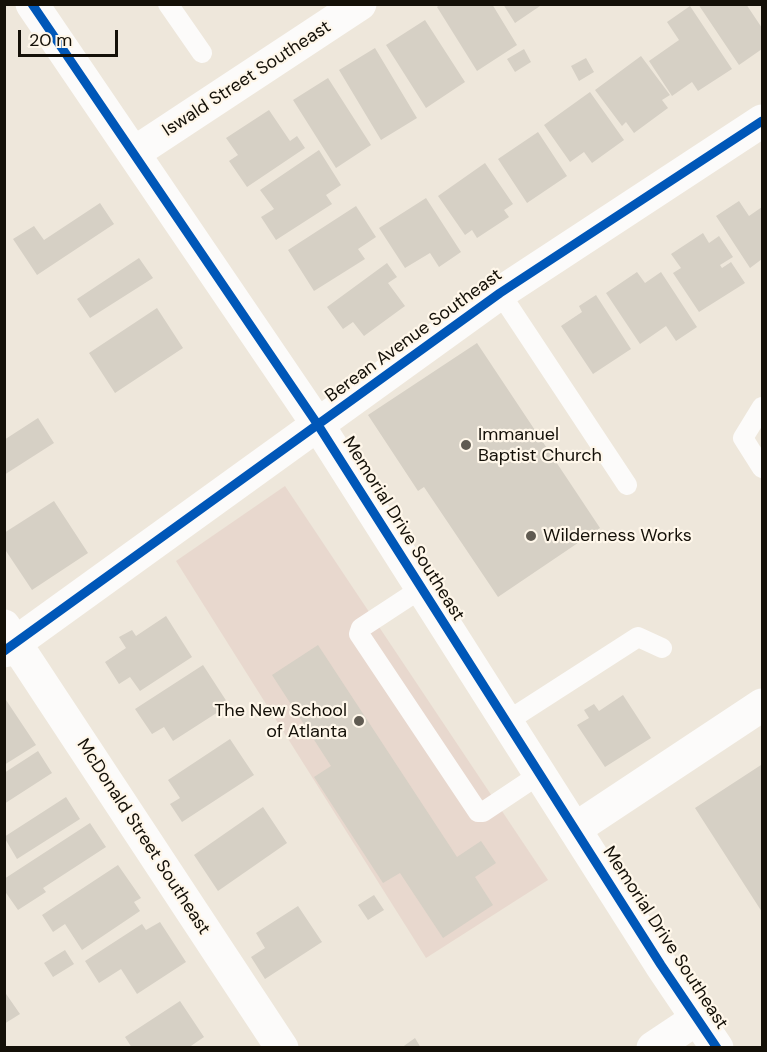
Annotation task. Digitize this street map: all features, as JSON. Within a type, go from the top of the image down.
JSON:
[{"type":"street","name":"Memorial Drive Southeast","points":[[32,4],[318,425],[506,722],[717,1047]]},
{"type":"street","name":"Iswald Street Southeast","points":[[134,153],[360,4]]},
{"type":"street","name":"Berean Avenue Southeast","points":[[8,640],[318,425],[500,293],[762,121]]},
{"type":"street","name":"McDonald Street Southeast","points":[[8,640],[282,1047]]},
{"type":"street","points":[[575,829],[762,705]]},
{"type":"street","points":[[653,1047],[698,1018]]},
{"type":"lane","points":[[168,4],[202,53]]},
{"type":"lane","points":[[500,293],[627,485]]},
{"type":"lane","points":[[762,406],[743,438],[762,468]]},
{"type":"lane","points":[[422,588],[361,628],[359,634],[478,812],[483,812],[540,774]]},
{"type":"lane","points":[[506,722],[638,637],[662,648]]},
{"type":"shaded area","name":"The New School of Atlanta","points":[[285,486],[548,880],[426,958],[176,561]]},
{"type":"building","points":[[440,4],[492,4],[517,45],[477,71],[437,7]]},
{"type":"building","points":[[503,4],[543,4],[515,23]]},
{"type":"building","points":[[698,4],[746,4],[762,28],[762,49],[739,65]]},
{"type":"building","points":[[690,6],[732,69],[698,91],[692,82],[672,96],[649,61],[679,40],[667,22]]},
{"type":"building","points":[[425,20],[465,82],[426,108],[386,45]]},
{"type":"building","points":[[375,48],[417,118],[381,140],[339,70]]},
{"type":"building","points":[[524,49],[531,62],[515,72],[507,59]]},
{"type":"building","points":[[641,56],[670,95],[662,100],[668,108],[634,133],[626,122],[622,126],[595,90]]},
{"type":"building","points":[[586,58],[594,72],[579,81],[571,66]]},
{"type":"building","points":[[328,78],[371,145],[336,168],[293,100]]},
{"type":"building","points":[[590,92],[624,140],[592,163],[584,152],[570,162],[544,125]]},
{"type":"building","points":[[269,110],[290,141],[297,136],[305,148],[247,187],[229,161],[238,155],[226,138]]},
{"type":"building","points":[[538,132],[567,176],[527,203],[498,159]]},
{"type":"building","points":[[319,150],[341,185],[326,195],[332,204],[276,240],[261,217],[274,209],[260,190]]},
{"type":"building","points":[[485,163],[513,204],[504,210],[509,217],[477,238],[472,230],[465,235],[438,196]]},
{"type":"building","points":[[426,198],[461,252],[439,267],[430,253],[405,268],[379,228]]},
{"type":"building","points":[[739,201],[749,216],[762,207],[762,259],[750,268],[716,216]]},
{"type":"building","points":[[100,203],[114,224],[37,275],[13,239],[34,226],[44,240]]},
{"type":"building","points":[[356,206],[376,237],[358,249],[365,259],[314,291],[288,250]]},
{"type":"building","points":[[703,233],[709,243],[719,236],[733,257],[720,265],[722,268],[731,262],[745,283],[699,312],[673,273],[681,268],[671,254]]},
{"type":"building","points":[[139,258],[153,278],[90,318],[77,299]]},
{"type":"building","points":[[387,263],[397,277],[388,283],[405,306],[364,336],[353,322],[343,329],[327,307]]},
{"type":"building","points":[[637,272],[645,283],[661,272],[697,327],[676,341],[666,326],[640,344],[606,293]]},
{"type":"building","points":[[596,295],[631,349],[593,374],[561,326],[582,312],[579,306]]},
{"type":"building","points":[[157,308],[183,348],[115,393],[89,353]]},
{"type":"building","name":"Immanuel Baptist Church","points":[[477,343],[600,528],[498,597],[424,487],[418,491],[368,415]]},
{"type":"building","points":[[38,418],[54,443],[4,475],[4,440]]},
{"type":"building","points":[[54,501],[88,553],[32,590],[4,548],[4,533]]},
{"type":"building","points":[[166,616],[192,657],[140,691],[130,677],[119,684],[105,662],[126,648],[119,637],[132,630],[136,636]]},
{"type":"building","points":[[318,645],[457,857],[481,841],[496,863],[475,877],[493,905],[443,938],[400,873],[383,883],[314,777],[331,766],[272,675]]},
{"type":"building","points":[[203,665],[229,705],[173,741],[164,727],[152,734],[135,709]]},
{"type":"building","points":[[623,695],[651,738],[605,767],[577,725],[589,718],[584,710],[594,704],[599,711]]},
{"type":"building","points":[[4,697],[36,745],[4,765]]},
{"type":"building","points":[[230,739],[254,775],[182,822],[170,804],[180,798],[168,780]]},
{"type":"building","points":[[38,751],[52,773],[4,804],[4,773]]},
{"type":"building","points":[[761,765],[762,768],[762,912],[695,808]]},
{"type":"building","points":[[66,797],[80,819],[17,859],[4,837]]},
{"type":"building","points":[[263,807],[287,843],[218,891],[194,855]]},
{"type":"building","points":[[90,823],[106,847],[43,888],[46,892],[18,910],[4,890],[4,879]]},
{"type":"building","points":[[118,865],[141,898],[134,902],[140,911],[82,950],[65,924],[53,932],[42,915]]},
{"type":"building","points":[[374,895],[384,910],[368,920],[358,905]]},
{"type":"building","points":[[298,906],[322,942],[265,979],[251,957],[265,948],[256,933]]},
{"type":"building","points":[[160,922],[186,962],[137,994],[121,969],[99,983],[85,961],[142,924],[146,930]]},
{"type":"building","points":[[65,950],[74,964],[53,977],[44,963]]},
{"type":"building","points":[[4,991],[20,1014],[4,1024]]},
{"type":"building","points":[[180,1001],[204,1037],[188,1048],[132,1048],[125,1037]]},
{"type":"building","points":[[415,1038],[421,1048],[401,1048]]},
{"type":"cycle path","points":[[32,4],[318,425],[661,965],[717,1048]]},
{"type":"cycle path","points":[[4,651],[500,293],[762,121]]},
{"type":"place","name":"Immanuel Baptist Church","points":[[466,445]]},
{"type":"place","name":"Wilderness Works","points":[[531,536]]},
{"type":"place","name":"The New School of Atlanta","points":[[359,721]]}]
